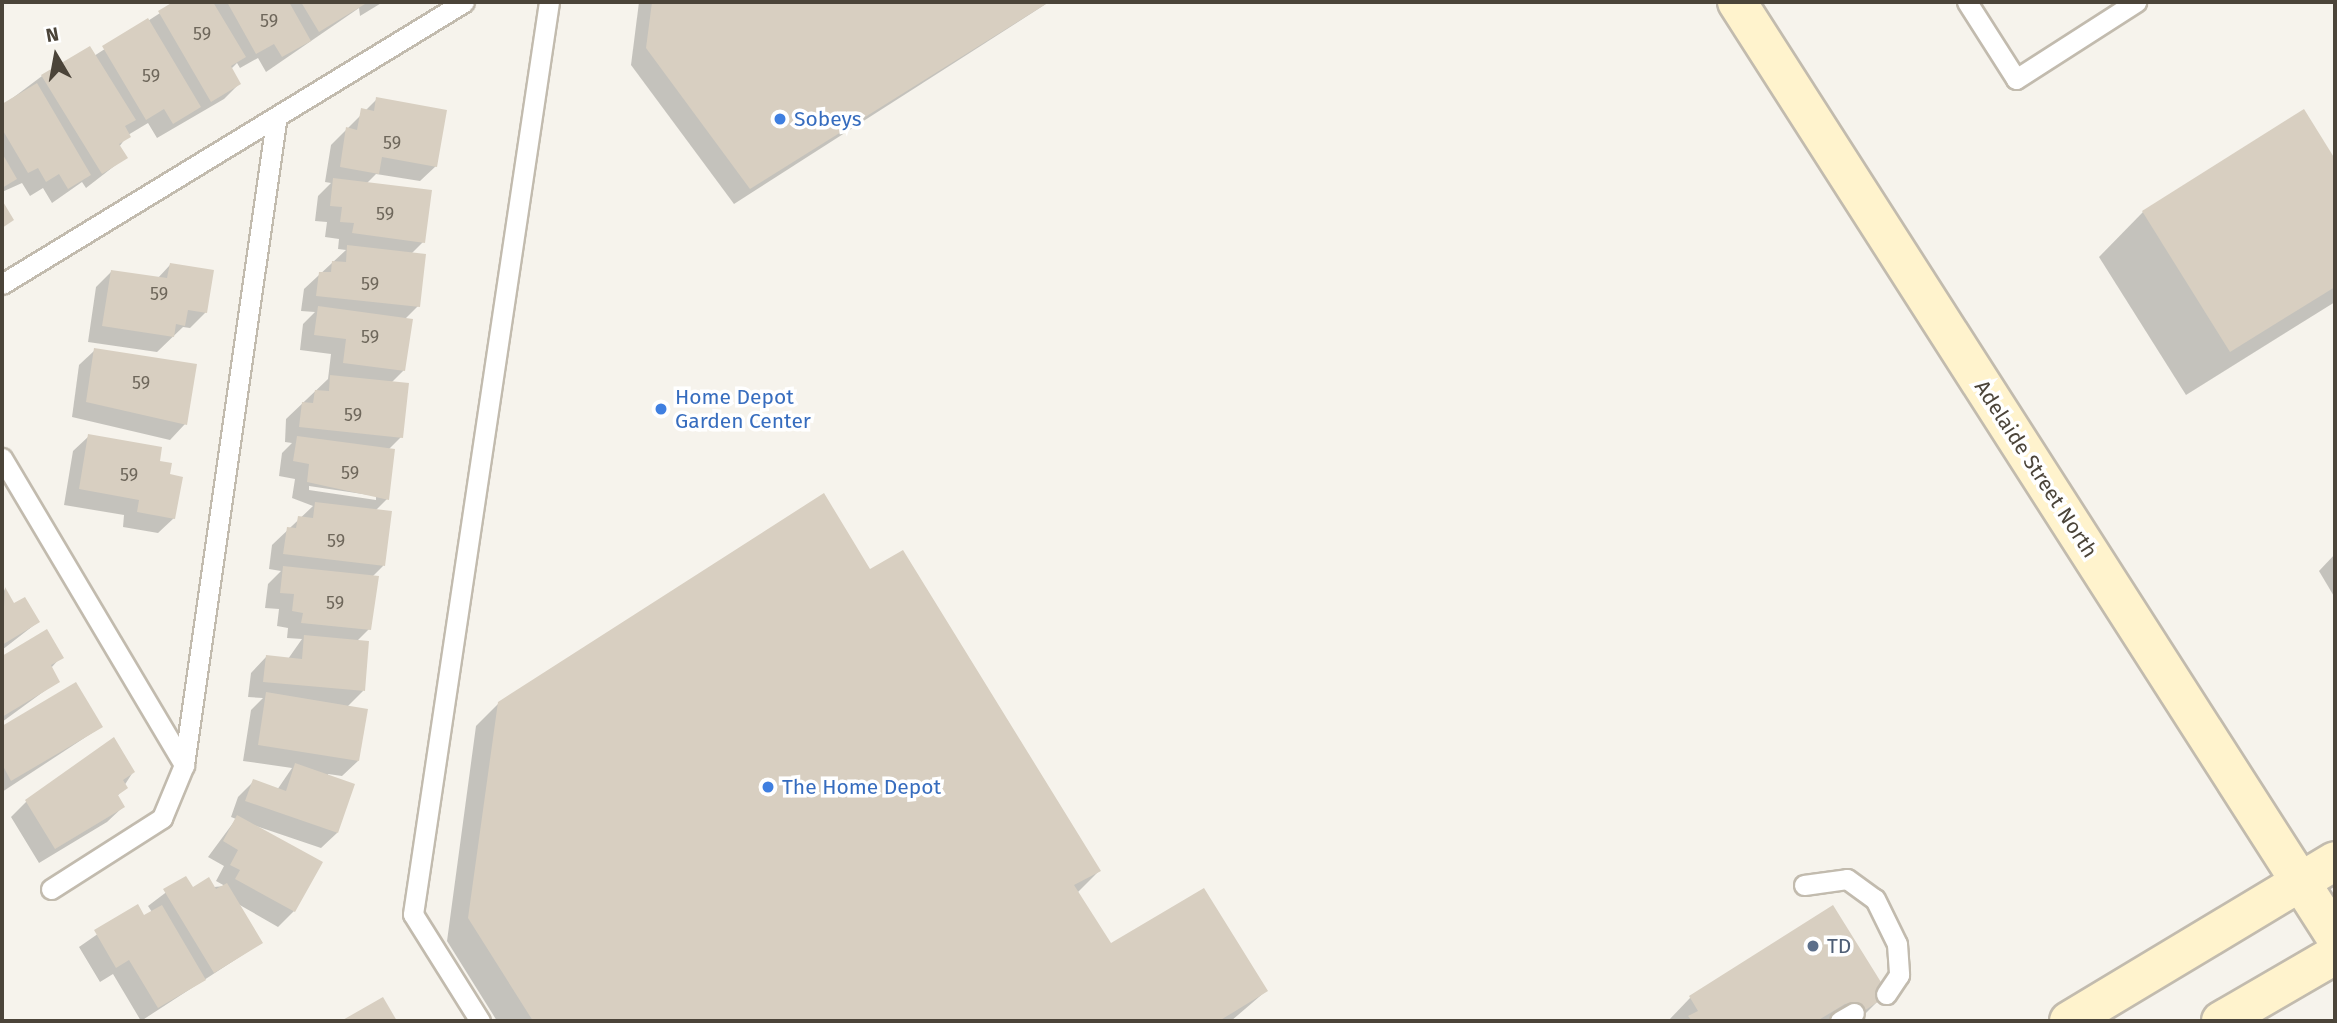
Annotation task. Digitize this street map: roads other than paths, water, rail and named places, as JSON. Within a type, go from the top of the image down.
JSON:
[{"type":"main road","name":"Adelaide Street North","points":[[1737,2],[2335,936]]},
{"type":"main road","points":[[2069,1021],[2335,861]]},
{"type":"main road","points":[[2221,1021],[2335,955]]},
{"type":"lane","points":[[2,284],[276,121],[464,2]]},
{"type":"lane","points":[[480,1021],[413,914],[549,2]]},
{"type":"lane","points":[[1967,2],[2016,79],[2136,2]]},
{"type":"lane","points":[[51,889],[162,818],[184,765],[276,121]]},
{"type":"lane","points":[[2,458],[184,765]]},
{"type":"lane","points":[[1804,885],[1847,878],[1875,899],[1897,944],[1899,975],[1885,994]]},
{"type":"place","name":"Sobeys","points":[[780,119]]},
{"type":"place","name":"Home Depot Garden Center","points":[[661,409]]},
{"type":"place","name":"The Home Depot","points":[[768,787]]},
{"type":"place","name":"TD","points":[[1813,946]]}]
